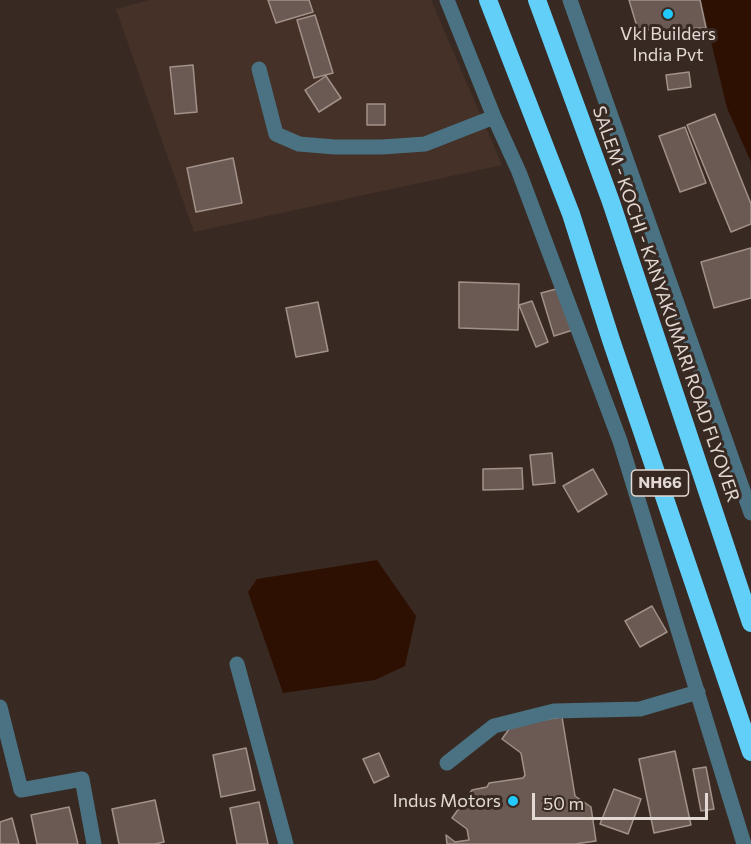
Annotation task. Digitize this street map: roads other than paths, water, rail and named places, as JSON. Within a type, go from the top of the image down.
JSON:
[{"type":"highway","name":"NH66","points":[[488,0],[571,213],[611,340],[751,752]]},
{"type":"highway","name":"SALEM - KOCHI - KANYAKUMARI ROAD FLYOVER","points":[[537,0],[611,202],[751,623]]},
{"type":"street","points":[[447,0],[494,117],[519,172],[620,441],[744,844]]},
{"type":"street","points":[[570,0],[751,513]]},
{"type":"street","points":[[259,69],[276,134],[299,144],[382,147],[425,144],[494,117]]},
{"type":"street","points":[[237,664],[286,844]]},
{"type":"street","points":[[447,763],[494,726],[554,711],[640,709],[698,692]]},
{"type":"street","points":[[0,707],[21,790],[82,779],[94,844]]},
{"type":"place","name":"Vkl Builders India Pvt","points":[[668,14]]},
{"type":"place","name":"Indus Motors","points":[[513,801]]}]
